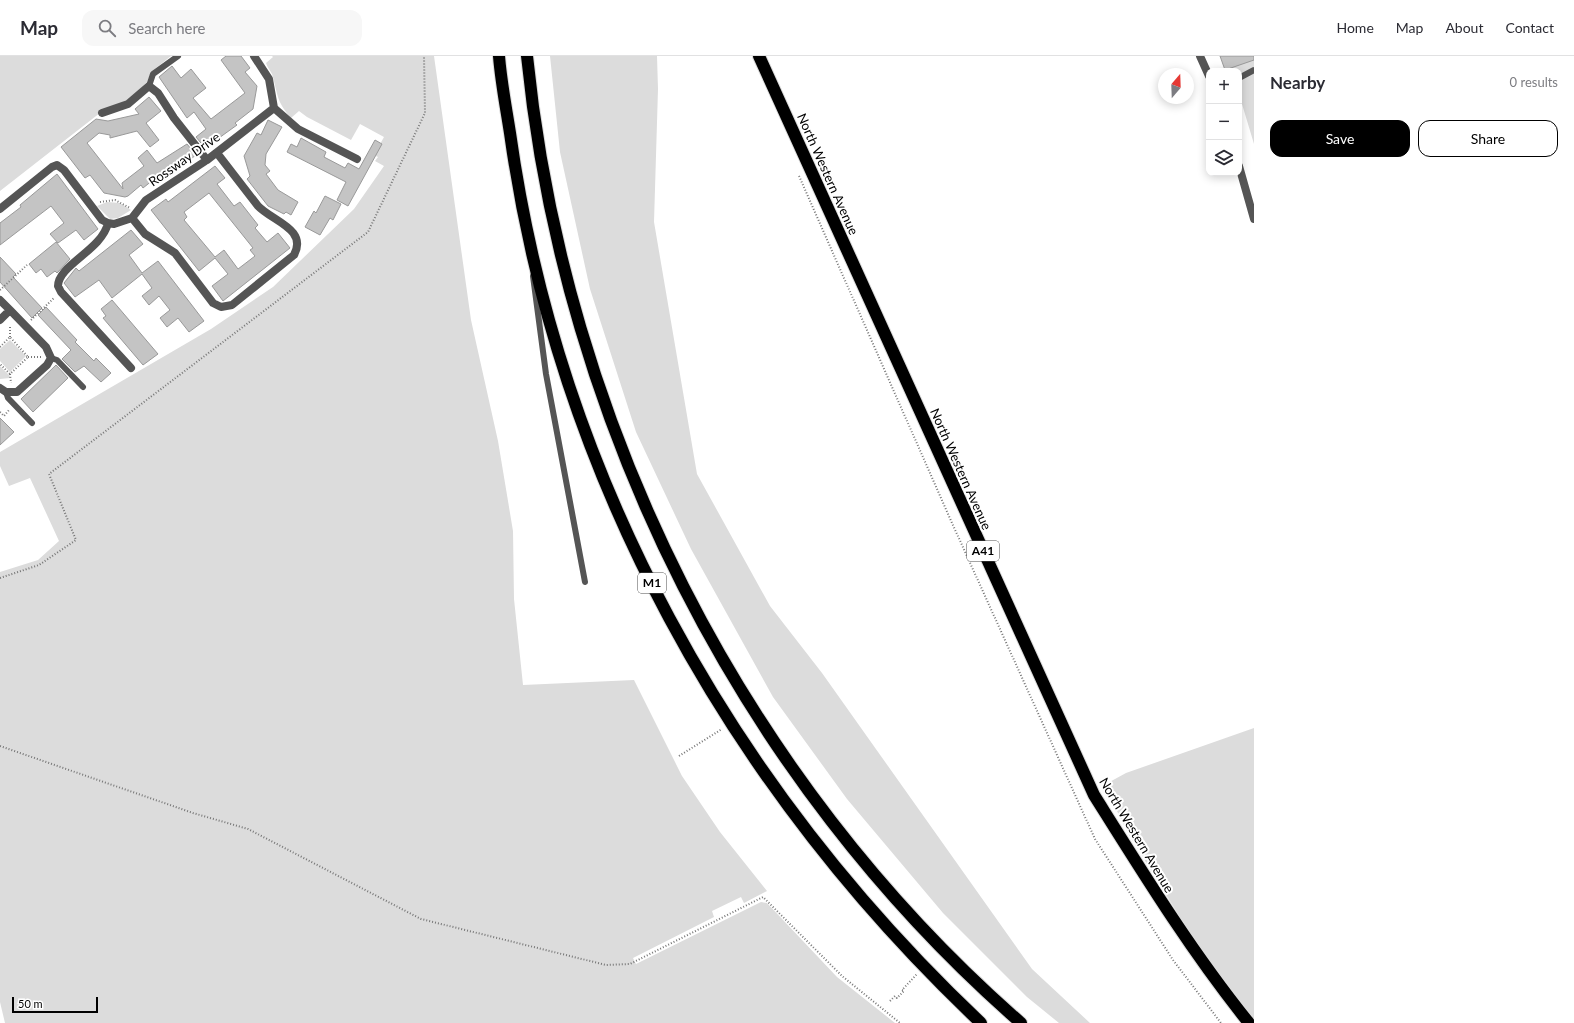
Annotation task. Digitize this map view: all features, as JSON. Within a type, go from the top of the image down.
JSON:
[{"type":"highway","name":"M1","points":[[499,56],[515,172],[528,237],[544,303],[563,367],[608,487],[631,542],[682,643],[731,724],[784,802],[857,895],[937,981],[981,1023]]},
{"type":"highway","name":"M1","points":[[527,56],[532,105],[544,178],[568,281],[589,356],[632,476],[695,609],[720,654],[772,737],[841,833],[877,876],[932,936],[997,1002],[1022,1023]]},
{"type":"highway","name":"North Western Avenue","points":[[759,56],[1094,795],[1161,902],[1216,982],[1249,1023]]},
{"type":"street","points":[[254,56],[269,79],[274,108],[298,128],[357,159]]},
{"type":"street","points":[[1200,56],[1206,69]]},
{"type":"street","points":[[102,113],[128,104],[148,86],[158,93],[174,118],[207,160]]},
{"type":"street","name":"Rossway Drive","points":[[108,224],[114,224],[134,215],[146,200],[207,160],[274,108]]},
{"type":"street","points":[[134,215],[145,234],[175,253],[213,303],[221,307],[232,305],[294,255],[298,240],[293,231],[265,214],[216,153]]},
{"type":"street","points":[[0,208],[52,166],[57,165],[64,170],[102,220],[108,224],[103,236],[91,249],[61,274],[58,280],[61,292],[131,368]]},
{"type":"street","points":[[1242,176],[1254,219]]},
{"type":"street","points":[[0,300],[46,347],[51,358],[47,365],[17,392],[3,390]]},
{"type":"street","points":[[0,320],[10,310]]},
{"type":"lane","points":[[148,86],[153,74],[178,56]]},
{"type":"lane","points":[[1242,76],[1254,70]]},
{"type":"lane","points":[[528,237],[546,374],[585,582]]},
{"type":"lane","points":[[51,358],[57,360],[83,387]]},
{"type":"lane","points":[[3,390],[8,398],[32,423]]},
{"type":"path","points":[[0,578],[39,565],[76,540],[49,474],[368,232],[425,113],[424,56]]},
{"type":"path","points":[[90,204],[115,200],[126,204],[134,215]]},
{"type":"path","points":[[0,291],[27,265]]},
{"type":"path","points":[[25,325],[61,292]]},
{"type":"path","points":[[0,347],[10,337],[28,356],[10,374],[0,364]]},
{"type":"path","points":[[679,756],[731,724]]},
{"type":"path","points":[[0,746],[186,810],[248,829],[421,919],[606,965],[630,964],[763,898],[842,976],[900,1023]]},
{"type":"path","points":[[890,1001],[895,996],[897,998],[910,982]]},
{"type":"shaded area","points":[[0,56],[171,56],[151,72],[147,82],[132,97],[120,104],[105,109],[0,191]]},
{"type":"shaded area","points":[[272,56],[434,56],[471,320],[498,441],[513,531],[514,599],[523,685],[634,680],[682,776],[720,832],[767,891],[744,903],[741,897],[712,911],[714,917],[633,958],[636,964],[761,902],[767,903],[837,977],[895,1023],[5,1023],[0,1002],[0,572],[38,560],[59,541],[30,478],[9,486],[0,466],[0,452],[211,329],[273,287],[354,209],[384,166],[375,161],[378,157],[374,155],[384,137],[360,124],[351,140],[307,117],[299,111],[291,118],[280,102],[272,74],[266,63],[273,57]]},
{"type":"shaded area","points":[[550,56],[657,56],[658,89],[654,222],[697,474],[770,606],[822,673],[1032,969],[1090,1023],[1059,1023],[1027,997],[943,913],[847,799],[773,697],[691,549],[636,432],[590,289],[560,152]]},
{"type":"shaded area","points":[[1225,56],[1254,56],[1254,144],[1242,104],[1242,68],[1230,68]]},
{"type":"shaded area","points":[[107,202],[120,203],[131,210],[118,218],[110,219],[97,206]]},
{"type":"shaded area","points":[[10,340],[26,356],[10,372],[0,361],[0,349]]},
{"type":"shaded area","points":[[0,366],[10,376],[10,378],[0,379]]},
{"type":"shaded area","points":[[1254,728],[1254,1020],[1196,943],[1129,835],[1104,785],[1126,773]]},
{"type":"building","points":[[226,56],[241,56],[250,68],[245,72],[257,86],[253,109],[235,123],[237,125],[205,148],[196,137],[206,129],[194,112],[187,118],[159,77],[172,66],[181,78],[191,69],[206,88],[193,98],[211,119],[245,93],[221,60]]},
{"type":"building","points":[[1220,56],[1254,56],[1254,60],[1231,68],[1224,68]]},
{"type":"building","points":[[149,97],[161,111],[146,123],[159,140],[150,147],[137,131],[110,138],[110,135],[99,133],[87,143],[123,189],[122,183],[144,166],[138,158],[147,150],[157,163],[187,144],[196,155],[167,177],[163,172],[143,188],[141,185],[128,196],[125,197],[104,193],[90,175],[85,178],[61,147],[96,119],[108,121],[139,114],[135,109]]},
{"type":"building","points":[[268,120],[282,127],[266,154],[265,165],[270,171],[266,174],[278,190],[298,202],[291,215],[286,212],[284,214],[268,206],[247,179],[250,176],[244,156],[257,133],[261,135]]},
{"type":"building","points":[[301,138],[326,152],[324,157],[345,168],[348,163],[359,169],[375,140],[382,144],[348,206],[337,200],[346,182],[287,152],[291,144],[297,147]]},
{"type":"building","points":[[215,166],[225,178],[217,184],[234,206],[240,202],[258,225],[255,228],[267,242],[278,233],[290,248],[223,301],[212,286],[228,274],[215,258],[199,271],[151,210],[166,199],[168,202]],"holes":[[[209,193],[253,248],[250,250],[255,256],[238,269],[224,250],[215,257],[184,220],[187,217],[184,212]]]},
{"type":"building","points":[[57,174],[98,229],[84,240],[76,230],[58,243],[50,234],[64,223],[51,206],[0,245],[0,223],[21,207],[20,205]]},
{"type":"building","points":[[325,196],[341,204],[333,220],[330,218],[320,235],[305,227],[314,211],[316,213]]},
{"type":"building","points":[[131,230],[143,244],[129,255],[142,273],[158,261],[204,321],[189,332],[178,318],[167,327],[160,318],[170,310],[159,296],[149,305],[142,296],[152,288],[142,274],[112,298],[99,280],[75,297],[64,283],[76,268],[79,271]]},
{"type":"building","points":[[56,242],[70,259],[57,273],[55,271],[47,277],[41,269],[36,273],[29,264]]},
{"type":"building","points":[[0,257],[16,274],[13,277],[42,308],[32,318],[0,282]]},
{"type":"building","points":[[112,300],[158,354],[143,365],[103,318],[106,316],[101,309]]},
{"type":"building","points":[[46,307],[77,340],[75,342],[94,361],[96,358],[111,373],[101,382],[84,366],[75,372],[62,359],[71,350],[38,315]]},
{"type":"building","points":[[56,365],[68,378],[33,412],[21,399]]},
{"type":"building","points":[[0,418],[14,432],[0,445]]}]
